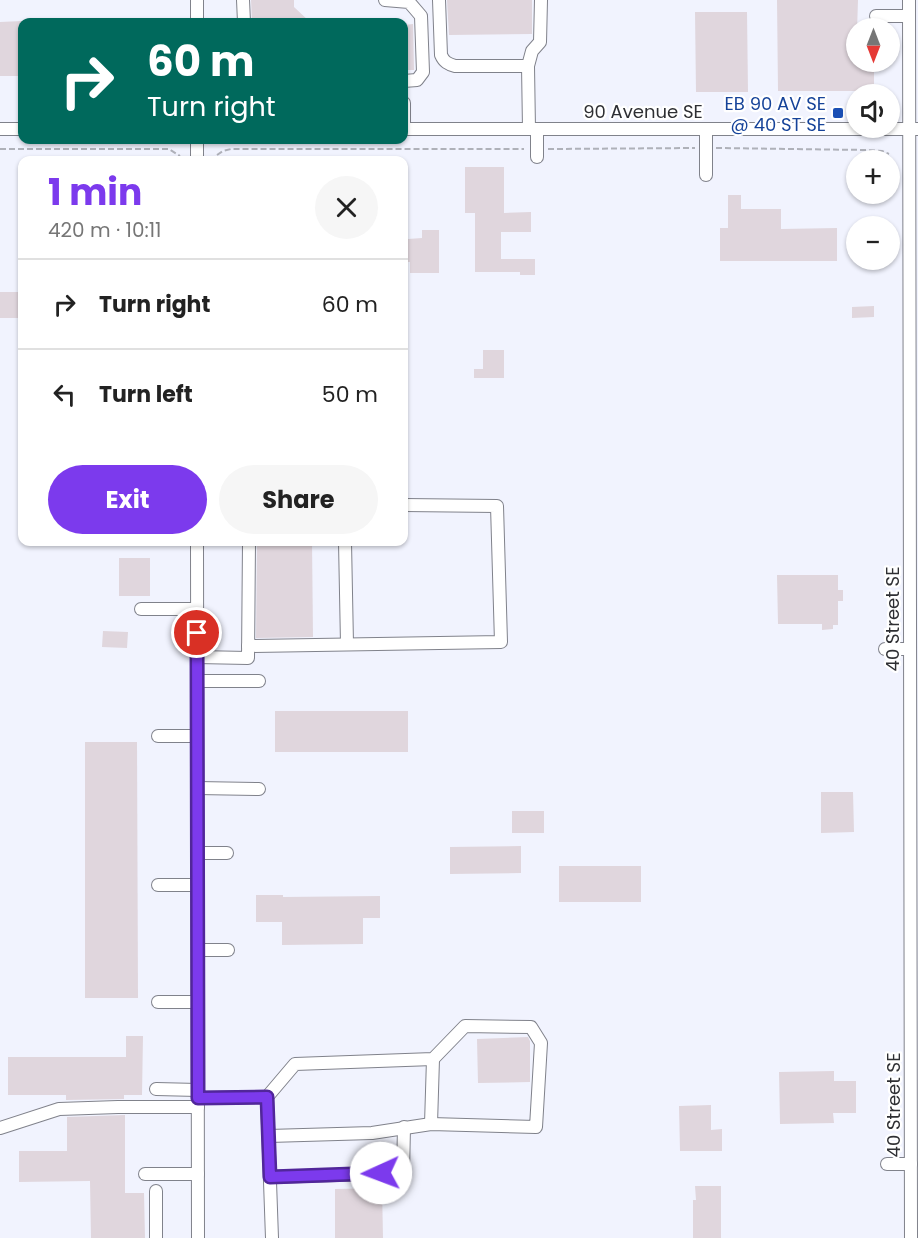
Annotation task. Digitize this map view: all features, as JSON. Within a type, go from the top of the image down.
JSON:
[{"type":"street","points":[[196,18],[197,0]]},
{"type":"street","points":[[243,0],[244,18]]},
{"type":"street","points":[[385,0],[409,2],[421,16],[423,72],[417,80],[408,81]]},
{"type":"street","points":[[439,0],[441,55],[448,64],[455,66],[528,66]]},
{"type":"street","points":[[537,153],[528,66],[532,51],[540,42],[542,0]]},
{"type":"street","name":"40 Street SE","points":[[909,0],[909,16],[914,42],[914,508],[910,649],[911,1238]]},
{"type":"street","points":[[876,16],[909,16]]},
{"type":"street","name":"90 Avenue SE","points":[[408,127],[914,129]]},
{"type":"street","points":[[0,129],[18,129]]},
{"type":"street","points":[[706,129],[706,175]]},
{"type":"street","points":[[248,646],[501,642],[497,506],[408,505]]},
{"type":"street","points":[[197,546],[198,1238]]},
{"type":"street","points":[[197,657],[248,658],[249,546]]},
{"type":"street","points":[[345,546],[347,644]]},
{"type":"street","points":[[141,609],[197,609]]},
{"type":"street","points":[[885,649],[910,649]]},
{"type":"street","points":[[197,681],[259,681]]},
{"type":"street","points":[[158,736],[197,736]]},
{"type":"street","points":[[197,788],[259,789]]},
{"type":"street","points":[[198,853],[227,853]]},
{"type":"street","points":[[158,885],[198,885]]},
{"type":"street","points":[[198,951],[228,950]]},
{"type":"street","points":[[158,1002],[198,1002]]},
{"type":"street","points":[[269,1136],[372,1132],[431,1124],[536,1127],[541,1043],[531,1027],[465,1026],[433,1059],[431,1124]]},
{"type":"street","points":[[272,1238],[267,1097],[295,1064],[433,1059]]},
{"type":"street","points":[[156,1089],[198,1098]]},
{"type":"street","points":[[0,1128],[58,1109],[118,1107],[198,1098],[267,1097]]},
{"type":"street","points":[[270,1177],[403,1173],[404,1127]]},
{"type":"street","points":[[887,1164],[911,1164]]},
{"type":"street","points":[[145,1174],[198,1174]]},
{"type":"street","points":[[156,1191],[156,1238]]},
{"type":"path","points":[[217,155],[231,148],[537,153],[706,148],[867,150]]},
{"type":"path","points":[[0,149],[169,149],[180,156]]},
{"type":"building","points":[[251,0],[294,0],[294,7],[306,18],[252,18]]},
{"type":"building","points":[[447,0],[532,0],[532,34],[449,35]]},
{"type":"building","points":[[777,0],[858,0],[857,18],[846,18],[846,72],[874,72],[874,84],[846,84],[846,91],[778,91]]},
{"type":"building","points":[[695,12],[747,12],[748,92],[696,92]]},
{"type":"building","points":[[18,21],[18,76],[0,76],[0,22]]},
{"type":"building","points":[[413,24],[414,70],[408,70],[408,25]]},
{"type":"building","points":[[465,167],[504,167],[504,213],[531,212],[531,232],[501,232],[501,259],[535,259],[535,275],[520,275],[520,272],[475,272],[475,213],[465,213]]},
{"type":"building","points":[[728,195],[741,195],[741,209],[781,209],[781,229],[837,228],[837,261],[720,261],[720,228],[728,228]]},
{"type":"building","points":[[422,230],[439,230],[439,273],[410,273],[408,239],[422,238]]},
{"type":"building","points":[[0,292],[18,292],[18,318],[0,318]]},
{"type":"building","points":[[874,306],[874,317],[852,318],[852,307]]},
{"type":"building","points":[[483,350],[504,350],[504,378],[474,378],[474,369],[483,369]]},
{"type":"building","points":[[257,546],[312,546],[313,637],[256,638]]},
{"type":"building","points":[[119,558],[150,558],[150,596],[119,596]]},
{"type":"building","points":[[777,575],[838,575],[838,590],[843,590],[843,601],[838,601],[838,625],[833,625],[833,629],[822,630],[822,624],[778,624]]},
{"type":"building","points":[[103,631],[128,632],[127,648],[102,647]]},
{"type":"building","points":[[275,711],[408,711],[408,752],[275,752]]},
{"type":"building","points":[[85,742],[137,742],[138,998],[85,998]]},
{"type":"building","points":[[821,792],[853,792],[854,832],[821,833]]},
{"type":"building","points":[[512,811],[544,811],[544,833],[512,833]]},
{"type":"building","points":[[521,846],[521,873],[450,874],[450,847]]},
{"type":"building","points":[[559,866],[641,866],[641,902],[559,902]]},
{"type":"building","points":[[256,895],[380,896],[380,918],[363,918],[363,944],[282,945],[282,922],[256,922]]},
{"type":"building","points":[[126,1036],[143,1036],[142,1095],[124,1095],[124,1099],[66,1100],[66,1095],[8,1095],[8,1057],[126,1057]]},
{"type":"building","points":[[528,1037],[530,1041],[530,1082],[478,1083],[477,1039]]},
{"type":"building","points":[[834,1071],[834,1081],[856,1081],[856,1113],[833,1113],[834,1123],[780,1124],[779,1072]]},
{"type":"building","points":[[711,1105],[711,1130],[722,1129],[722,1151],[680,1151],[679,1106]]},
{"type":"building","points":[[125,1115],[125,1193],[144,1193],[145,1238],[91,1238],[90,1181],[19,1182],[19,1151],[67,1151],[67,1117]]},
{"type":"building","points":[[695,1186],[721,1186],[721,1238],[693,1238]]},
{"type":"building","points":[[382,1188],[383,1238],[335,1238],[335,1189]]},
{"type":"place","name":"EB 90 AV SE @ 40 ST SE","points":[[838,113]]},
{"type":"route","points":[[197,633],[198,1098],[267,1097],[270,1177],[381,1173]]}]
